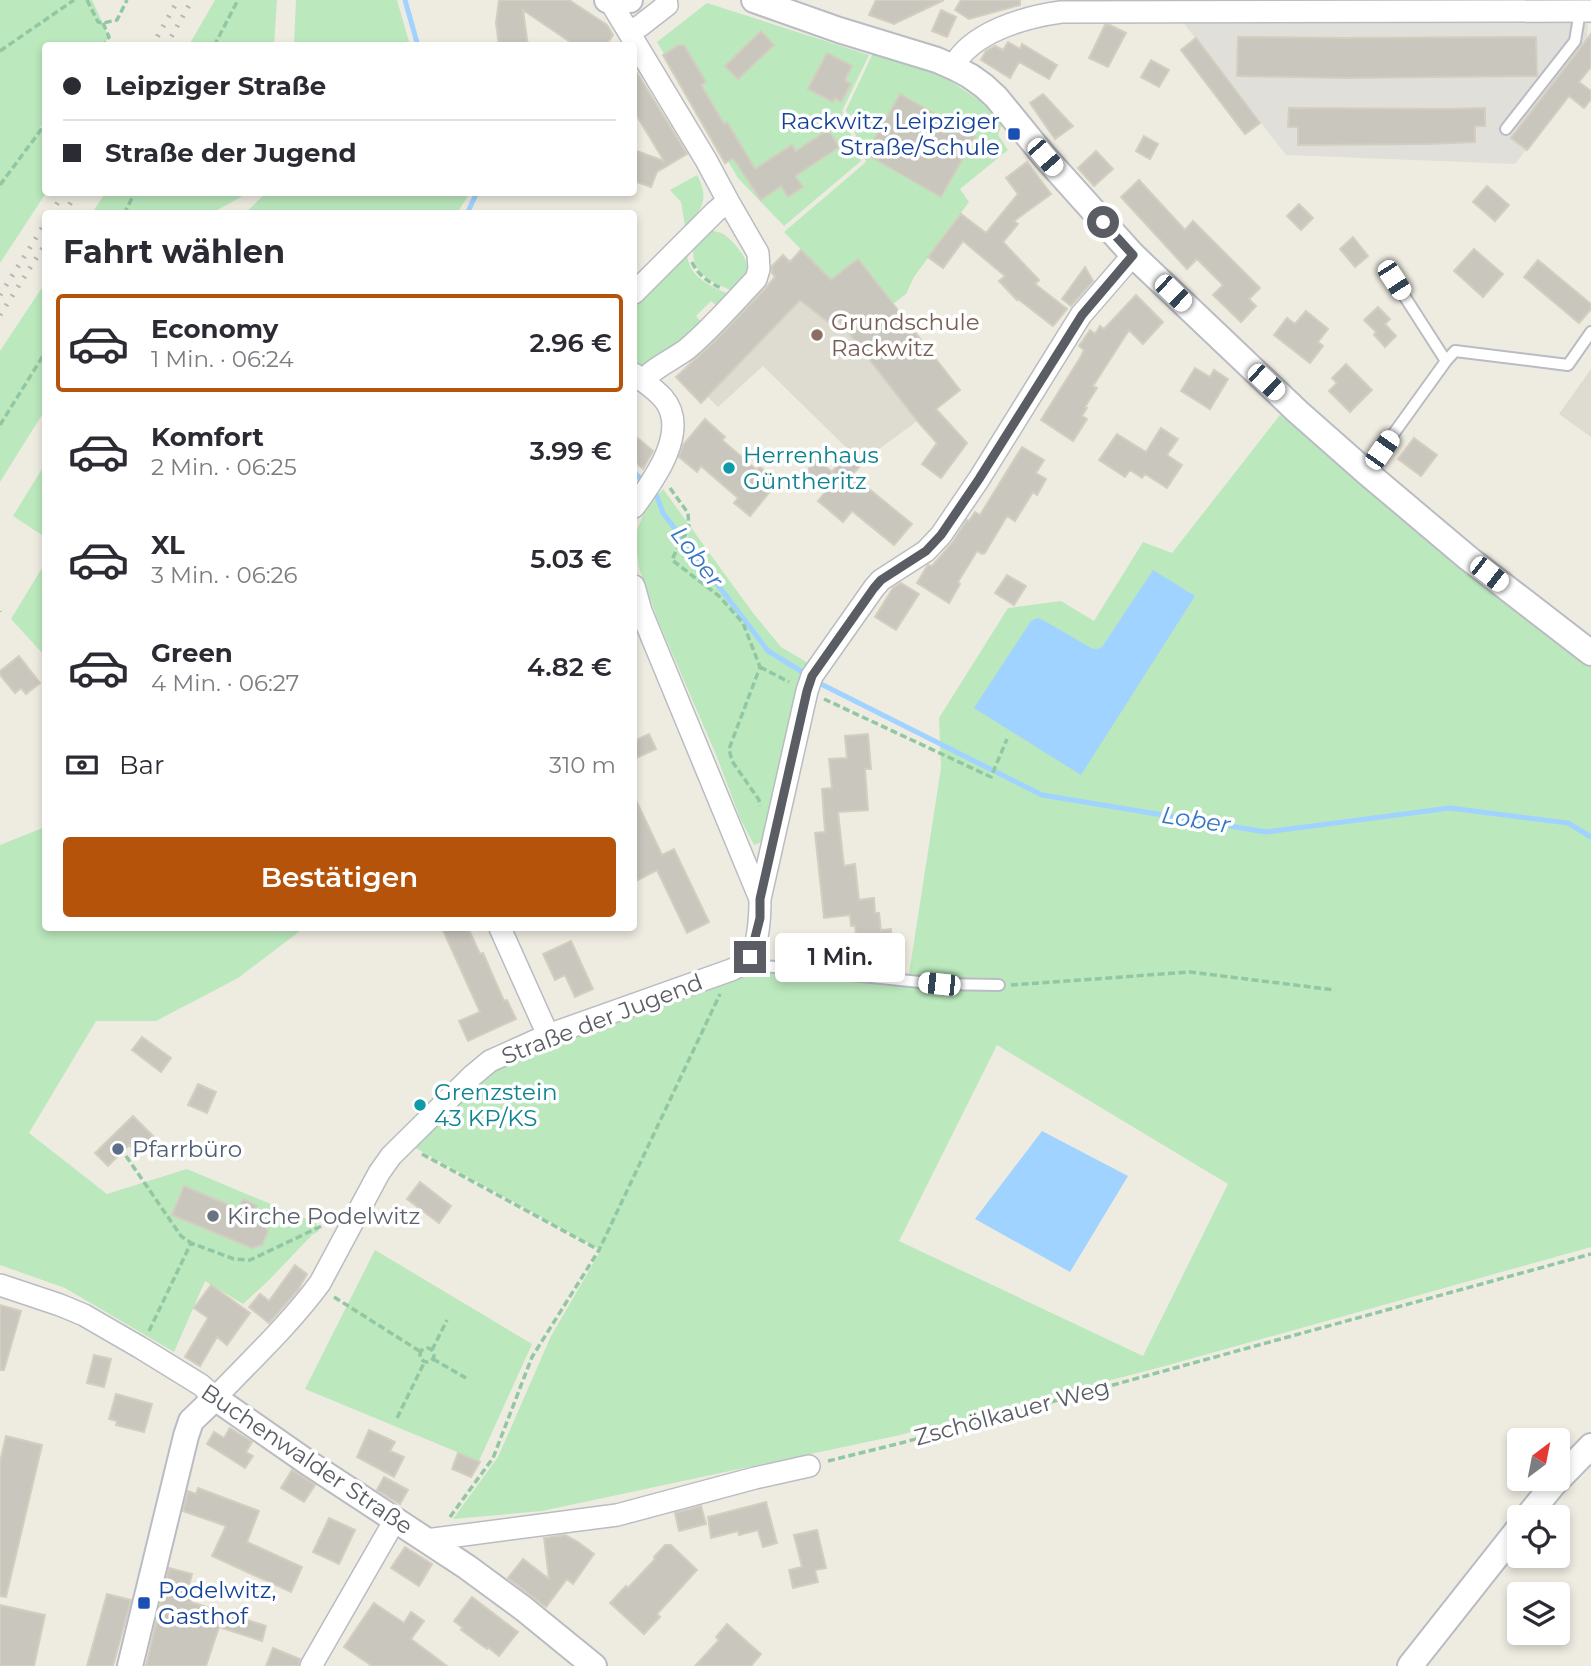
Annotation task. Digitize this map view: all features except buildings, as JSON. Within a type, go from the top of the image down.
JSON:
[{"type":"street","points":[[609,0],[630,0]]},
{"type":"street","points":[[609,0],[635,42]]},
{"type":"street","points":[[629,32],[667,5],[666,0]]},
{"type":"street","points":[[754,0],[953,67],[970,76],[996,97],[1045,157],[1133,255],[1298,412],[1468,558],[1591,653]]},
{"type":"street","points":[[953,67],[963,52],[978,40],[1023,20],[1061,12],[1585,11]]},
{"type":"street","points":[[637,45],[758,253],[760,269],[757,279],[688,348],[659,369],[638,377]]},
{"type":"street","points":[[637,290],[728,201]]},
{"type":"street","points":[[750,957],[760,918],[760,899],[812,676],[881,580],[926,551],[954,517],[1082,315],[1133,255]]},
{"type":"street","points":[[637,503],[656,475],[669,448],[673,429],[671,412],[664,399],[638,377]]},
{"type":"street","points":[[637,597],[760,899]]},
{"type":"street","points":[[500,931],[548,1035]]},
{"type":"street","name":"Straße der Jugend","points":[[215,1398],[291,1320],[317,1286],[391,1156],[466,1081],[490,1061],[548,1035],[731,970],[750,957]]},
{"type":"street","name":"Buchenwalder Straße","points":[[0,1285],[85,1315],[201,1385],[215,1398],[395,1520],[437,1539],[467,1567],[594,1666]]},
{"type":"street","points":[[130,1666],[186,1436],[191,1421],[215,1398]]},
{"type":"street","points":[[1537,1505],[1591,1446]]},
{"type":"street","points":[[437,1539],[617,1515],[809,1466]]},
{"type":"street","points":[[311,1666],[395,1520]]},
{"type":"street","points":[[1410,1666],[1507,1543]]},
{"type":"lane","points":[[1506,129],[1576,41],[1585,11]]},
{"type":"lane","points":[[1394,280],[1446,361]]},
{"type":"lane","points":[[1366,472],[1455,351],[1568,365],[1591,332]]},
{"type":"lane","points":[[750,957],[765,966],[939,984],[999,985]]},
{"type":"path","points":[[0,51],[74,0]]},
{"type":"path","points":[[87,0],[98,22],[103,23],[117,20],[127,0]]},
{"type":"path","points":[[216,42],[238,0]]},
{"type":"path","points":[[103,23],[109,37],[106,42]]},
{"type":"path","points":[[0,185],[42,129]]},
{"type":"path","points":[[691,236],[692,263],[699,274],[712,284],[739,297]]},
{"type":"path","points":[[0,425],[42,357]]},
{"type":"path","points":[[656,475],[667,483],[688,513],[689,529],[672,559],[719,596],[743,623],[760,667],[991,777],[1007,739]]},
{"type":"path","points":[[760,667],[729,749],[732,761],[759,800],[761,811]]},
{"type":"path","points":[[437,1539],[493,1458],[532,1357],[599,1250],[731,970]]},
{"type":"path","points":[[999,985],[1190,972],[1335,990]]},
{"type":"path","points":[[405,1144],[599,1250]]},
{"type":"path","points":[[126,1156],[181,1236],[191,1243],[234,1259],[250,1260],[335,1220]]},
{"type":"path","points":[[141,1348],[191,1243]]},
{"type":"path","name":"Zschölkauer Weg","points":[[809,1466],[1591,1254]]},
{"type":"path","points":[[317,1286],[421,1352]]},
{"type":"path","points":[[433,1359],[432,1350],[447,1320]]},
{"type":"path","points":[[421,1352],[426,1348],[432,1350]]},
{"type":"path","points":[[421,1352],[425,1362]]},
{"type":"path","points":[[397,1418],[425,1362],[433,1359]]},
{"type":"path","points":[[433,1359],[466,1378]]},
{"type":"shaded area","points":[[1166,0],[1508,0],[1169,4]]},
{"type":"shaded area","points":[[1588,20],[1587,39],[1591,42],[1591,67],[1515,164],[1286,155],[1182,21]]},
{"type":"shaded area","name":"Grundschule Rackwitz","points":[[801,250],[825,274],[858,259],[960,390],[861,462],[763,366],[718,407],[681,371]]},
{"type":"shaded area","points":[[1591,369],[1591,437],[1559,414]]},
{"type":"green space","points":[[0,0],[92,0],[109,37],[105,42],[42,42],[40,128],[44,196],[0,263]]},
{"type":"green space","points":[[215,0],[277,0],[274,42],[191,42]]},
{"type":"green space","points":[[296,0],[397,0],[409,42],[294,42]]},
{"type":"green space","points":[[707,3],[869,55],[842,111],[861,161],[784,226],[738,178],[657,42]]},
{"type":"green space","points":[[874,51],[944,77],[982,102],[1002,124],[998,135],[1008,150],[960,189],[969,202],[914,277],[906,294],[893,304],[858,259],[822,286],[825,274],[784,232],[866,162],[846,110]]},
{"type":"green space","points":[[697,175],[703,190],[703,203],[685,226],[681,202],[670,190]]},
{"type":"green space","points":[[103,196],[242,196],[217,210],[94,210]]},
{"type":"green space","points":[[263,196],[468,196],[459,210],[248,210]]},
{"type":"green space","points":[[708,230],[729,238],[747,263],[746,276],[732,291],[707,278],[694,260],[694,241]]},
{"type":"green space","points":[[687,244],[689,263],[698,276],[704,282],[729,294],[717,306],[711,301],[696,316],[702,323],[679,344],[661,358],[642,365],[637,364],[637,300]]},
{"type":"green space","points":[[42,288],[42,415],[0,482],[0,351]]},
{"type":"green space","points":[[1280,415],[1405,519],[1591,665],[1591,1247],[1165,1366],[900,1435],[542,1511],[453,1519],[498,1457],[551,1336],[601,1250],[412,1146],[499,1065],[743,970],[982,990],[909,974],[941,768],[939,718],[1008,608],[1061,601],[1094,621],[1143,542],[1172,553]],"holes":[[[1102,647],[975,708],[1091,648]],[[997,1045],[1228,1184],[1143,1356],[899,1241]]]},
{"type":"green space","points":[[42,469],[42,535],[13,516]]},
{"type":"green space","points":[[663,489],[781,647],[808,663],[762,842],[754,845],[740,818],[639,568],[637,530],[646,508]]},
{"type":"green space","points":[[42,568],[42,653],[11,619]]},
{"type":"green space","points":[[42,828],[42,931],[300,931],[238,978],[156,1021],[96,1021],[29,1133],[107,1194],[187,1169],[316,1223],[319,1231],[243,1304],[205,1281],[174,1352],[65,1288],[0,1265],[0,845]]},
{"type":"green space","points":[[375,1250],[532,1344],[479,1461],[305,1389]]},
{"type":"water","points":[[1153,570],[1195,596],[1081,775],[974,708],[1031,621],[1037,618],[1043,620],[1091,648],[1102,647]]},
{"type":"water","points":[[1042,1131],[1128,1176],[1070,1272],[975,1219]]},
{"type":"waterway","name":"Lober","points":[[405,0],[417,42]]},
{"type":"waterway","name":"Lober","points":[[469,210],[475,196]]},
{"type":"waterway","name":"Lober","points":[[637,475],[641,479]]},
{"type":"waterway","name":"Lober","points":[[656,494],[663,513],[768,651],[804,673]]},
{"type":"waterway","name":"Lober","points":[[821,684],[1042,795],[1266,832],[1450,808],[1568,823],[1591,837]]},
{"type":"railway","points":[[154,42],[178,0]]},
{"type":"railway","points":[[168,42],[192,0]]},
{"type":"railway","points":[[53,210],[62,196]]},
{"type":"railway","points":[[66,210],[75,196]]},
{"type":"railway","points":[[0,295],[42,228]]},
{"type":"railway","points":[[0,315],[42,249]]},
{"type":"place","name":"Rackwitz, Leipziger Straße/Schule","points":[[1014,134]]},
{"type":"place","name":"Grundschule Rackwitz","points":[[817,335]]},
{"type":"place","name":"Herrenhaus Güntheritz","points":[[729,468]]},
{"type":"place","name":"Grenzstein 43 KP/KS","points":[[420,1105]]},
{"type":"place","name":"Pfarrbüro","points":[[118,1149]]},
{"type":"place","name":"Kirche Podelwitz","points":[[213,1216]]},
{"type":"place","name":"Podelwitz, Gasthof","points":[[144,1603]]},
{"type":"route","points":[[750,957],[760,918],[760,899],[812,676],[881,580],[926,551],[941,535],[1082,315],[1133,255],[1103,222]]}]
